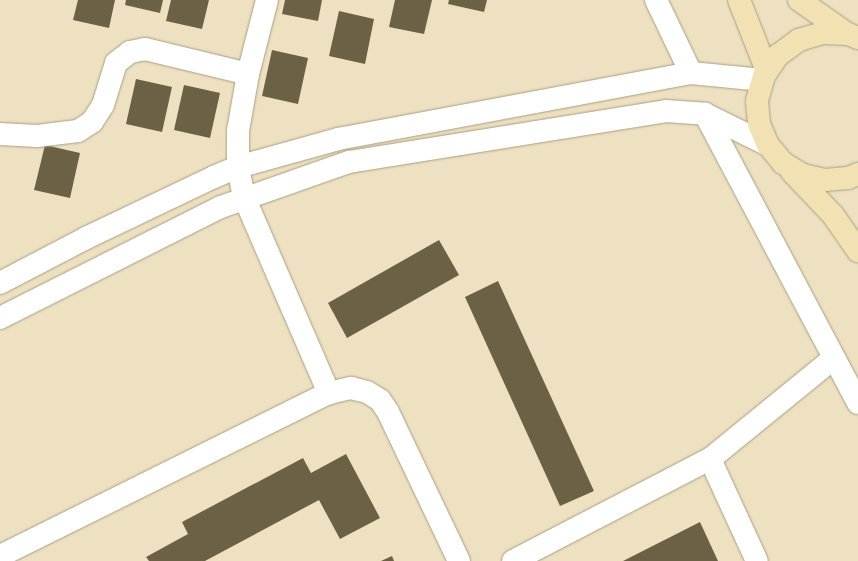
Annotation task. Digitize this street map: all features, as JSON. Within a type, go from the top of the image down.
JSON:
[{"type":"main road","points":[[739,0],[765,75]]},
{"type":"main road","points":[[799,0],[852,36]]},
{"type":"main road","points":[[852,36],[823,33],[799,40],[778,55],[765,75],[758,109],[759,124],[768,145],[783,163],[833,215],[858,251]]},
{"type":"main road","points":[[783,163],[803,175],[825,180],[848,178],[858,174]]},
{"type":"street","points":[[267,0],[248,74],[238,131],[238,167],[244,197],[329,393]]},
{"type":"street","points":[[656,0],[691,73]]},
{"type":"street","points":[[0,134],[37,136],[78,131],[92,122],[103,105],[116,63],[130,52],[144,49],[248,74]]},
{"type":"street","points":[[0,283],[86,238],[238,167],[338,139],[691,73],[765,75]]},
{"type":"street","points":[[0,318],[244,197],[349,162],[666,111],[705,114],[768,145]]},
{"type":"street","points":[[705,114],[858,403]]},
{"type":"street","points":[[513,561],[710,459],[834,358]]},
{"type":"street","points":[[0,556],[329,393],[351,388],[367,392],[380,400],[388,412],[459,561]]},
{"type":"street","points":[[710,459],[757,561]]},
{"type":"building","points":[[78,0],[115,0],[109,28],[73,20]]},
{"type":"building","points":[[126,0],[163,0],[160,13],[125,5]]},
{"type":"building","points":[[171,0],[209,0],[202,29],[166,21]]},
{"type":"building","points":[[285,0],[322,0],[318,21],[282,14]]},
{"type":"building","points":[[395,0],[432,0],[424,34],[389,27]]},
{"type":"building","points":[[449,0],[487,0],[484,12],[448,4]]},
{"type":"building","points":[[339,11],[374,19],[365,64],[329,56]]},
{"type":"building","points":[[272,50],[308,58],[298,104],[262,96]]},
{"type":"building","points":[[136,79],[172,87],[162,132],[126,124]]},
{"type":"building","points":[[184,85],[220,93],[210,138],[174,130]]},
{"type":"building","points":[[45,145],[80,153],[70,198],[34,190]]},
{"type":"building","points":[[439,240],[459,275],[347,338],[328,303]]},
{"type":"building","points":[[498,281],[594,491],[560,506],[465,297]]},
{"type":"building","points":[[346,454],[380,518],[340,539],[319,500],[205,561],[149,561],[146,557],[188,534],[182,522],[303,458],[311,473]]},
{"type":"building","points":[[700,522],[718,561],[623,561]]},
{"type":"building","points":[[392,556],[394,561],[381,561]]}]
